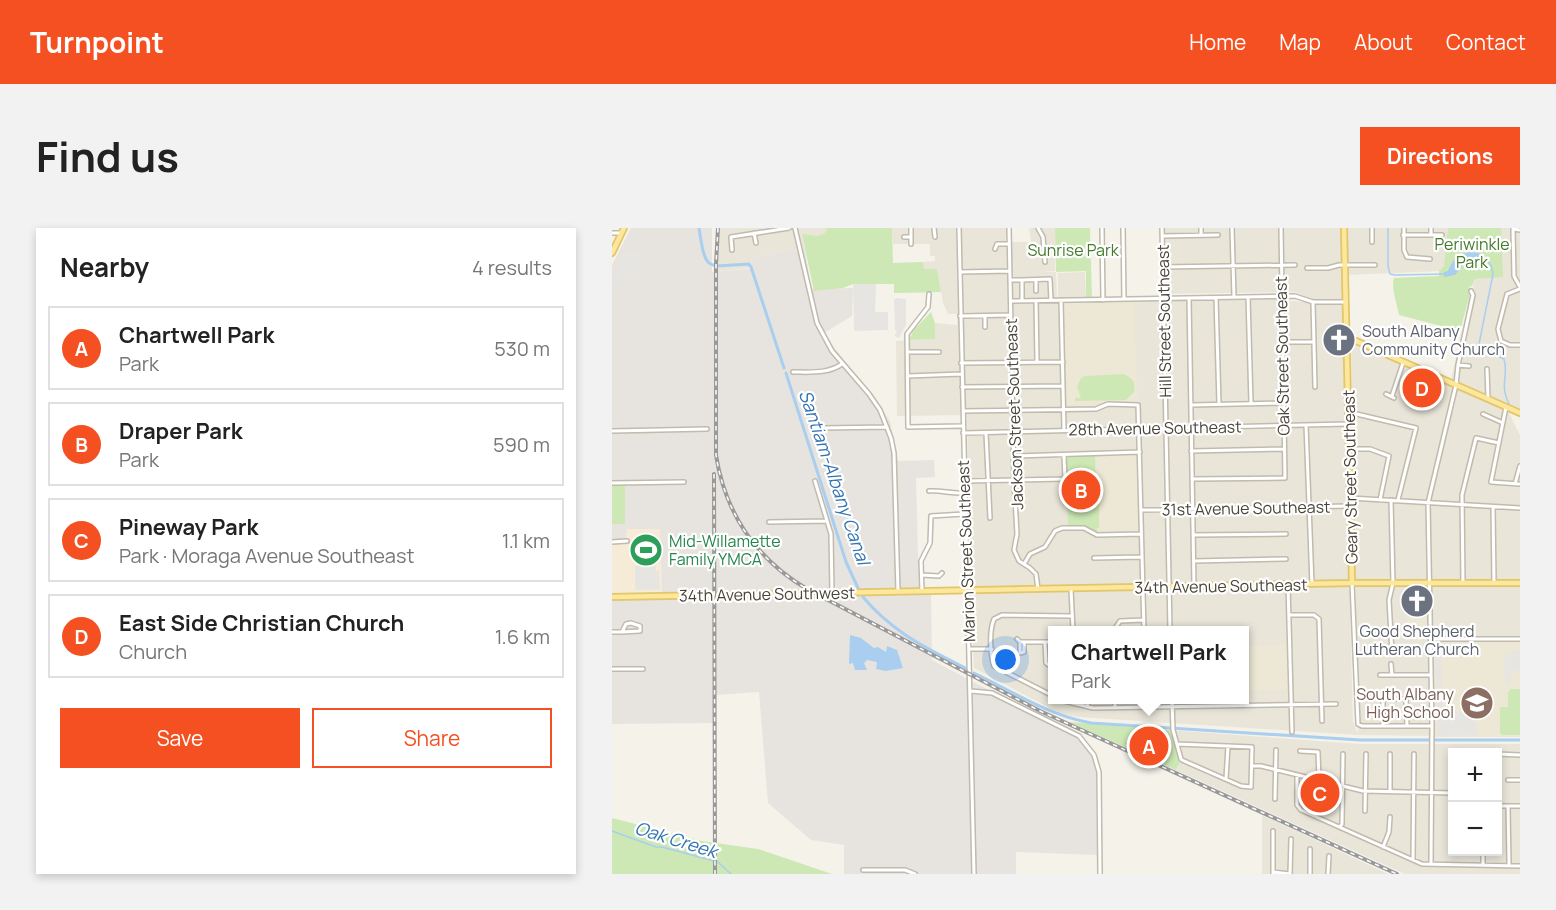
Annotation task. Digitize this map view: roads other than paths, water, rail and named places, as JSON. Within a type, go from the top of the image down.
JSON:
[{"type":"main road","name":"Geary Street Southeast","points":[[1344,228],[1352,583]]},
{"type":"main road","points":[[612,253],[623,230]]},
{"type":"main road","points":[[1347,340],[1358,341],[1403,363],[1520,413]]},
{"type":"main road","name":"34th Avenue Southeast","points":[[922,591],[1352,583],[1520,583]]},
{"type":"main road","name":"34th Avenue Southwest","points":[[612,597],[922,591]]},
{"type":"street","points":[[732,250],[731,237],[764,230],[789,228]]},
{"type":"street","points":[[795,228],[816,323],[824,339],[842,364],[869,394],[888,427],[894,453],[898,591]]},
{"type":"street","points":[[911,228],[911,244]]},
{"type":"street","points":[[934,228],[935,237]]},
{"type":"street","name":"Marion Street Southeast","points":[[958,228],[964,514],[966,575],[969,590],[974,874]]},
{"type":"street","name":"Jackson Street Southeast","points":[[1009,228],[1017,534],[1014,550],[1017,559],[1036,574],[1038,589]]},
{"type":"street","points":[[1038,228],[1043,237],[1045,262]]},
{"type":"street","points":[[1102,228],[1103,300]]},
{"type":"street","points":[[1123,228],[1124,299]]},
{"type":"street","name":"Hill Street Southeast","points":[[1162,228],[1170,626]]},
{"type":"street","points":[[1201,228],[1201,234]]},
{"type":"street","points":[[1232,228],[1233,297]]},
{"type":"street","name":"Oak Street Southeast","points":[[1192,479],[1285,478],[1281,228]]},
{"type":"street","points":[[1372,228],[1372,242]]},
{"type":"street","points":[[1404,228],[1404,250],[1407,257],[1430,259]]},
{"type":"street","points":[[1431,228],[1431,235]]},
{"type":"street","points":[[612,233],[623,230]]},
{"type":"street","points":[[1520,230],[1513,230],[1514,276],[1520,288],[1507,294],[1498,329],[1501,341],[1505,344],[1520,345]]},
{"type":"street","points":[[754,233],[756,243]]},
{"type":"street","points":[[1162,236],[1218,235]]},
{"type":"street","points":[[1403,235],[1442,235]]},
{"type":"street","points":[[904,237],[911,237]]},
{"type":"street","points":[[995,249],[997,244],[1009,243]]},
{"type":"street","points":[[1163,267],[1295,265]]},
{"type":"street","points":[[1307,268],[1375,265]]},
{"type":"street","points":[[960,272],[1010,271]]},
{"type":"street","points":[[1010,280],[1051,280],[1052,300]]},
{"type":"street","points":[[1022,280],[1022,301]]},
{"type":"street","points":[[1036,280],[1036,291]]},
{"type":"street","points":[[1431,864],[1432,726],[1428,503],[1456,385],[1472,291]]},
{"type":"street","points":[[929,294],[928,307],[907,334],[908,427],[962,426]]},
{"type":"street","points":[[1011,301],[1299,296],[1313,302],[1346,302]]},
{"type":"street","points":[[1216,297],[1219,404]]},
{"type":"street","points":[[1248,297],[1251,403]]},
{"type":"street","points":[[1189,298],[1194,587]]},
{"type":"street","points":[[1061,300],[1064,430]]},
{"type":"street","points":[[1036,301],[1037,362]]},
{"type":"street","points":[[1313,302],[1315,387]]},
{"type":"street","points":[[960,316],[1011,315]]},
{"type":"street","points":[[985,316],[985,327]]},
{"type":"street","points":[[1282,342],[1314,342]]},
{"type":"street","points":[[907,352],[939,351]]},
{"type":"street","points":[[961,363],[1063,362]]},
{"type":"street","points":[[1386,394],[1393,397],[1403,363]]},
{"type":"street","points":[[793,372],[826,371],[842,364]]},
{"type":"street","points":[[1458,365],[1469,366]]},
{"type":"street","points":[[1487,369],[1488,398]]},
{"type":"street","points":[[908,376],[961,374]]},
{"type":"street","points":[[962,387],[1063,386]]},
{"type":"street","points":[[1191,405],[1283,403]]},
{"type":"street","points":[[962,411],[1096,409],[1108,404],[1138,405],[1144,626]]},
{"type":"street","points":[[1506,407],[1491,482],[1518,484],[1520,465]]},
{"type":"street","points":[[1348,412],[1416,428],[1398,500]]},
{"type":"street","points":[[1483,414],[1503,423]]},
{"type":"street","name":"28th Avenue Southeast","points":[[963,433],[1348,424]]},
{"type":"street","points":[[1306,425],[1312,584]]},
{"type":"street","points":[[823,428],[888,427]]},
{"type":"street","points":[[612,431],[707,429]]},
{"type":"street","points":[[986,433],[990,518]]},
{"type":"street","points":[[1463,583],[1462,495],[1476,438],[1499,443]]},
{"type":"street","points":[[1191,450],[1284,449]]},
{"type":"street","points":[[1349,449],[1371,449],[1389,456],[1380,500]]},
{"type":"street","points":[[1014,456],[1140,452]]},
{"type":"street","points":[[964,481],[1065,479],[1064,455]]},
{"type":"street","points":[[815,481],[831,537],[832,593]]},
{"type":"street","points":[[612,483],[684,482]]},
{"type":"street","points":[[929,491],[945,490],[964,493]]},
{"type":"street","name":"31st Avenue Southeast","points":[[1350,498],[1520,508]]},
{"type":"street","points":[[1391,500],[1393,583],[1389,600],[1392,653]]},
{"type":"street","name":"31st Avenue Southeast","points":[[1141,510],[1350,506]]},
{"type":"street","points":[[1493,507],[1494,583]]},
{"type":"street","points":[[922,591],[921,561],[930,543],[931,516],[964,514]]},
{"type":"street","points":[[769,522],[827,521]]},
{"type":"street","points":[[1024,564],[1030,554],[1045,547],[1054,531],[1062,528],[1084,528],[1097,535],[1142,534]]},
{"type":"street","points":[[1193,535],[1286,534]]},
{"type":"street","points":[[612,542],[627,541]]},
{"type":"street","points":[[1094,558],[1142,557]]},
{"type":"street","points":[[1194,561],[1286,560]]},
{"type":"street","points":[[922,575],[939,576],[942,573]]},
{"type":"street","name":"Geary Street Southeast","points":[[1352,583],[1358,725],[1383,726]]},
{"type":"street","points":[[1288,585],[1292,732]]},
{"type":"street","points":[[1071,589],[1072,626]]},
{"type":"street","points":[[1289,615],[1318,616],[1322,721]]},
{"type":"street","points":[[1048,693],[994,666],[992,624],[999,616],[1071,616]]},
{"type":"street","points":[[1116,626],[1124,620],[1144,620]]},
{"type":"street","points":[[612,632],[622,632],[640,631],[640,626],[635,623],[626,624],[622,632]]},
{"type":"street","points":[[1430,639],[1520,639]]},
{"type":"street","points":[[1020,641],[1045,642],[1048,664]]},
{"type":"street","points":[[970,649],[992,649]]},
{"type":"street","points":[[1391,664],[1392,675]]},
{"type":"street","points":[[612,669],[643,669]]},
{"type":"street","points":[[1380,675],[1431,675]]},
{"type":"street","points":[[971,691],[992,693],[1079,736],[1091,749],[1099,772],[1101,874]]},
{"type":"street","points":[[1407,726],[1406,699],[1383,699],[1383,726],[1407,726],[1432,726]]},
{"type":"street","points":[[1078,704],[1088,707],[1146,708],[1335,704]]},
{"type":"street","points":[[1172,707],[1173,730],[1177,744],[1183,761],[1241,786],[1251,787],[1252,747],[1177,744]]},
{"type":"street","points":[[1226,779],[1227,746]]},
{"type":"street","points":[[1275,799],[1276,750]]},
{"type":"street","points":[[1300,751],[1318,752],[1319,780]]},
{"type":"street","points":[[1341,827],[1342,754]]},
{"type":"street","points":[[1365,811],[1366,754]]},
{"type":"street","points":[[1390,754],[1390,791]]},
{"type":"street","points":[[1412,860],[1414,754]]},
{"type":"street","points":[[1502,754],[1520,754]]},
{"type":"street","points":[[1252,766],[1275,769],[1366,791],[1448,793]]},
{"type":"street","points":[[1297,775],[1299,807],[1412,860],[1422,864],[1520,866]]},
{"type":"street","points":[[1508,780],[1520,780]]},
{"type":"street","points":[[1502,806],[1520,806]]},
{"type":"street","points":[[1508,806],[1509,864]]},
{"type":"street","points":[[1383,847],[1389,832],[1390,817]]},
{"type":"street","points":[[1272,831],[1273,873],[1290,874],[1291,839]]},
{"type":"street","points":[[1310,849],[1310,874]]},
{"type":"street","points":[[1328,874],[1329,856]]},
{"type":"street","points":[[1483,856],[1483,864]]},
{"type":"street","points":[[863,870],[904,870],[915,874]]},
{"type":"water","points":[[1470,252],[1479,253],[1486,259],[1477,258],[1473,262],[1464,264],[1455,275],[1444,277],[1444,272],[1448,271],[1456,258]]},
{"type":"water","points":[[850,635],[861,638],[874,648],[878,647],[886,652],[887,646],[897,650],[903,668],[886,671],[876,669],[877,662],[867,660],[864,663],[867,670],[855,670],[853,663],[849,664]]},
{"type":"waterway","name":"Santiam-Albany Canal","points":[[699,228],[704,253],[710,264],[716,266],[749,264],[751,267],[784,368]]},
{"type":"waterway","points":[[1388,228],[1390,274],[1446,274]]},
{"type":"waterway","points":[[1484,258],[1491,265],[1493,274],[1479,344],[1485,350],[1504,359],[1504,386],[1509,404]]},
{"type":"waterway","name":"Santiam-Albany Canal","points":[[786,373],[846,562],[858,588]]},
{"type":"waterway","name":"Santiam-Albany Canal","points":[[863,597],[874,610],[899,630],[967,669]]},
{"type":"waterway","name":"Santiam-Albany Canal","points":[[974,673],[1045,709],[1091,723],[1360,740],[1520,740]]},
{"type":"waterway","name":"Oak Creek","points":[[612,831],[656,847],[718,862],[731,874]]},
{"type":"railway","points":[[718,228],[716,455],[720,476],[735,515],[758,549],[773,564],[807,589],[1040,711],[1397,874]]},
{"type":"railway","points":[[714,474],[715,874]]},
{"type":"place","name":"South Albany Community Church","points":[[1339,340]]},
{"type":"place","name":"East Side Christian Church","points":[[1422,388]]},
{"type":"place","name":"Draper Park","points":[[1081,490]]},
{"type":"place","name":"Mid-Willamette Family YMCA","points":[[646,550]]},
{"type":"place","name":"Good Shepherd Lutheran Church","points":[[1417,601]]},
{"type":"place","name":"South Albany High School","points":[[1477,703]]},
{"type":"place","name":"Chartwell Park","points":[[1149,746]]},
{"type":"place","name":"Pineway Park","points":[[1320,793]]},
{"type":"park label","name":"Sunrise Park","points":[[1073,250]]},
{"type":"park label","name":"Periwinkle Park","points":[[1472,253]]}]
